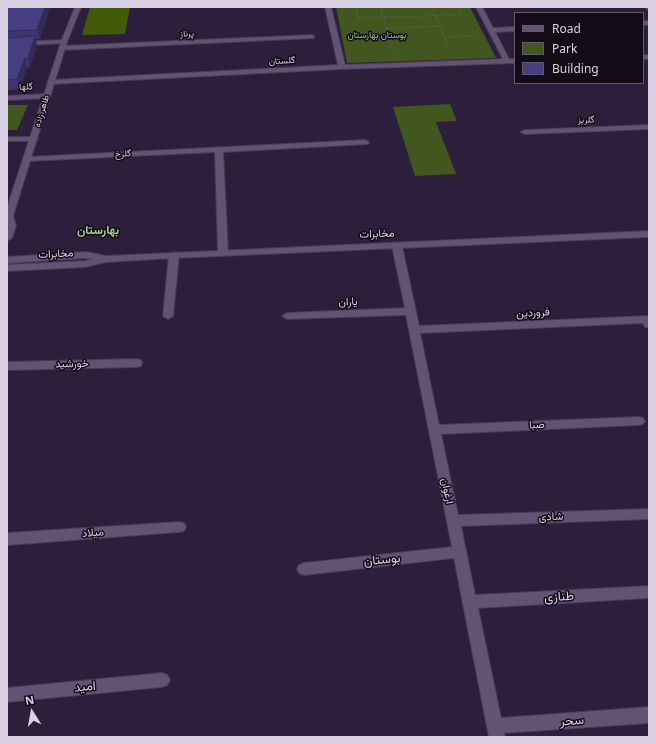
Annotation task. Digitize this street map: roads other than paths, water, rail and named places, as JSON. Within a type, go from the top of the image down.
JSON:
[{"type":"street","name":"طاهر زاده","points":[[7,238],[11,225],[8,217],[28,159],[46,96],[63,45],[78,7]]},
{"type":"street","points":[[328,7],[342,68]]},
{"type":"street","points":[[479,7],[491,30],[511,61]]},
{"type":"street","points":[[491,30],[514,29]]},
{"type":"street","name":"پرناز","points":[[7,44],[63,45],[312,37]]},
{"type":"street","name":"گلستان","points":[[51,82],[511,61]]},
{"type":"street","name":"گلها","points":[[7,98],[46,96]]},
{"type":"street","name":"گلریز","points":[[525,132],[649,127]]},
{"type":"street","points":[[7,139],[34,139]]},
{"type":"street","name":"گلرخ","points":[[28,159],[365,142]]},
{"type":"street","points":[[219,149],[223,253]]},
{"type":"street","name":"مخابرات","points":[[7,268],[85,264],[106,259],[174,255],[649,234]]},
{"type":"street","name":"ارغوان","points":[[397,246],[496,732]]},
{"type":"street","points":[[168,316],[174,255]]},
{"type":"street","name":"مخابرات","points":[[7,260],[86,256],[106,259]]},
{"type":"street","name":"یاران","points":[[287,316],[411,311]]},
{"type":"street","name":"فروردین","points":[[414,330],[646,319],[649,325]]},
{"type":"street","name":"خورشید","points":[[7,366],[137,363]]},
{"type":"street","name":"صبا","points":[[435,430],[640,421]]},
{"type":"street","name":"شادی","points":[[453,521],[649,514]]},
{"type":"street","name":"میلاد","points":[[7,539],[179,527]]},
{"type":"street","name":"بوستان","points":[[304,569],[460,552]]},
{"type":"street","name":"طنازی","points":[[470,602],[649,592]]},
{"type":"street","name":"امید","points":[[7,695],[162,680]]},
{"type":"street","name":"سحر","points":[[496,732],[649,715]]},
{"type":"district","name":"بهارستان","points":[[98,231]]},
{"type":"park label","name":"بوستان بهارستان","points":[[377,35]]}]
